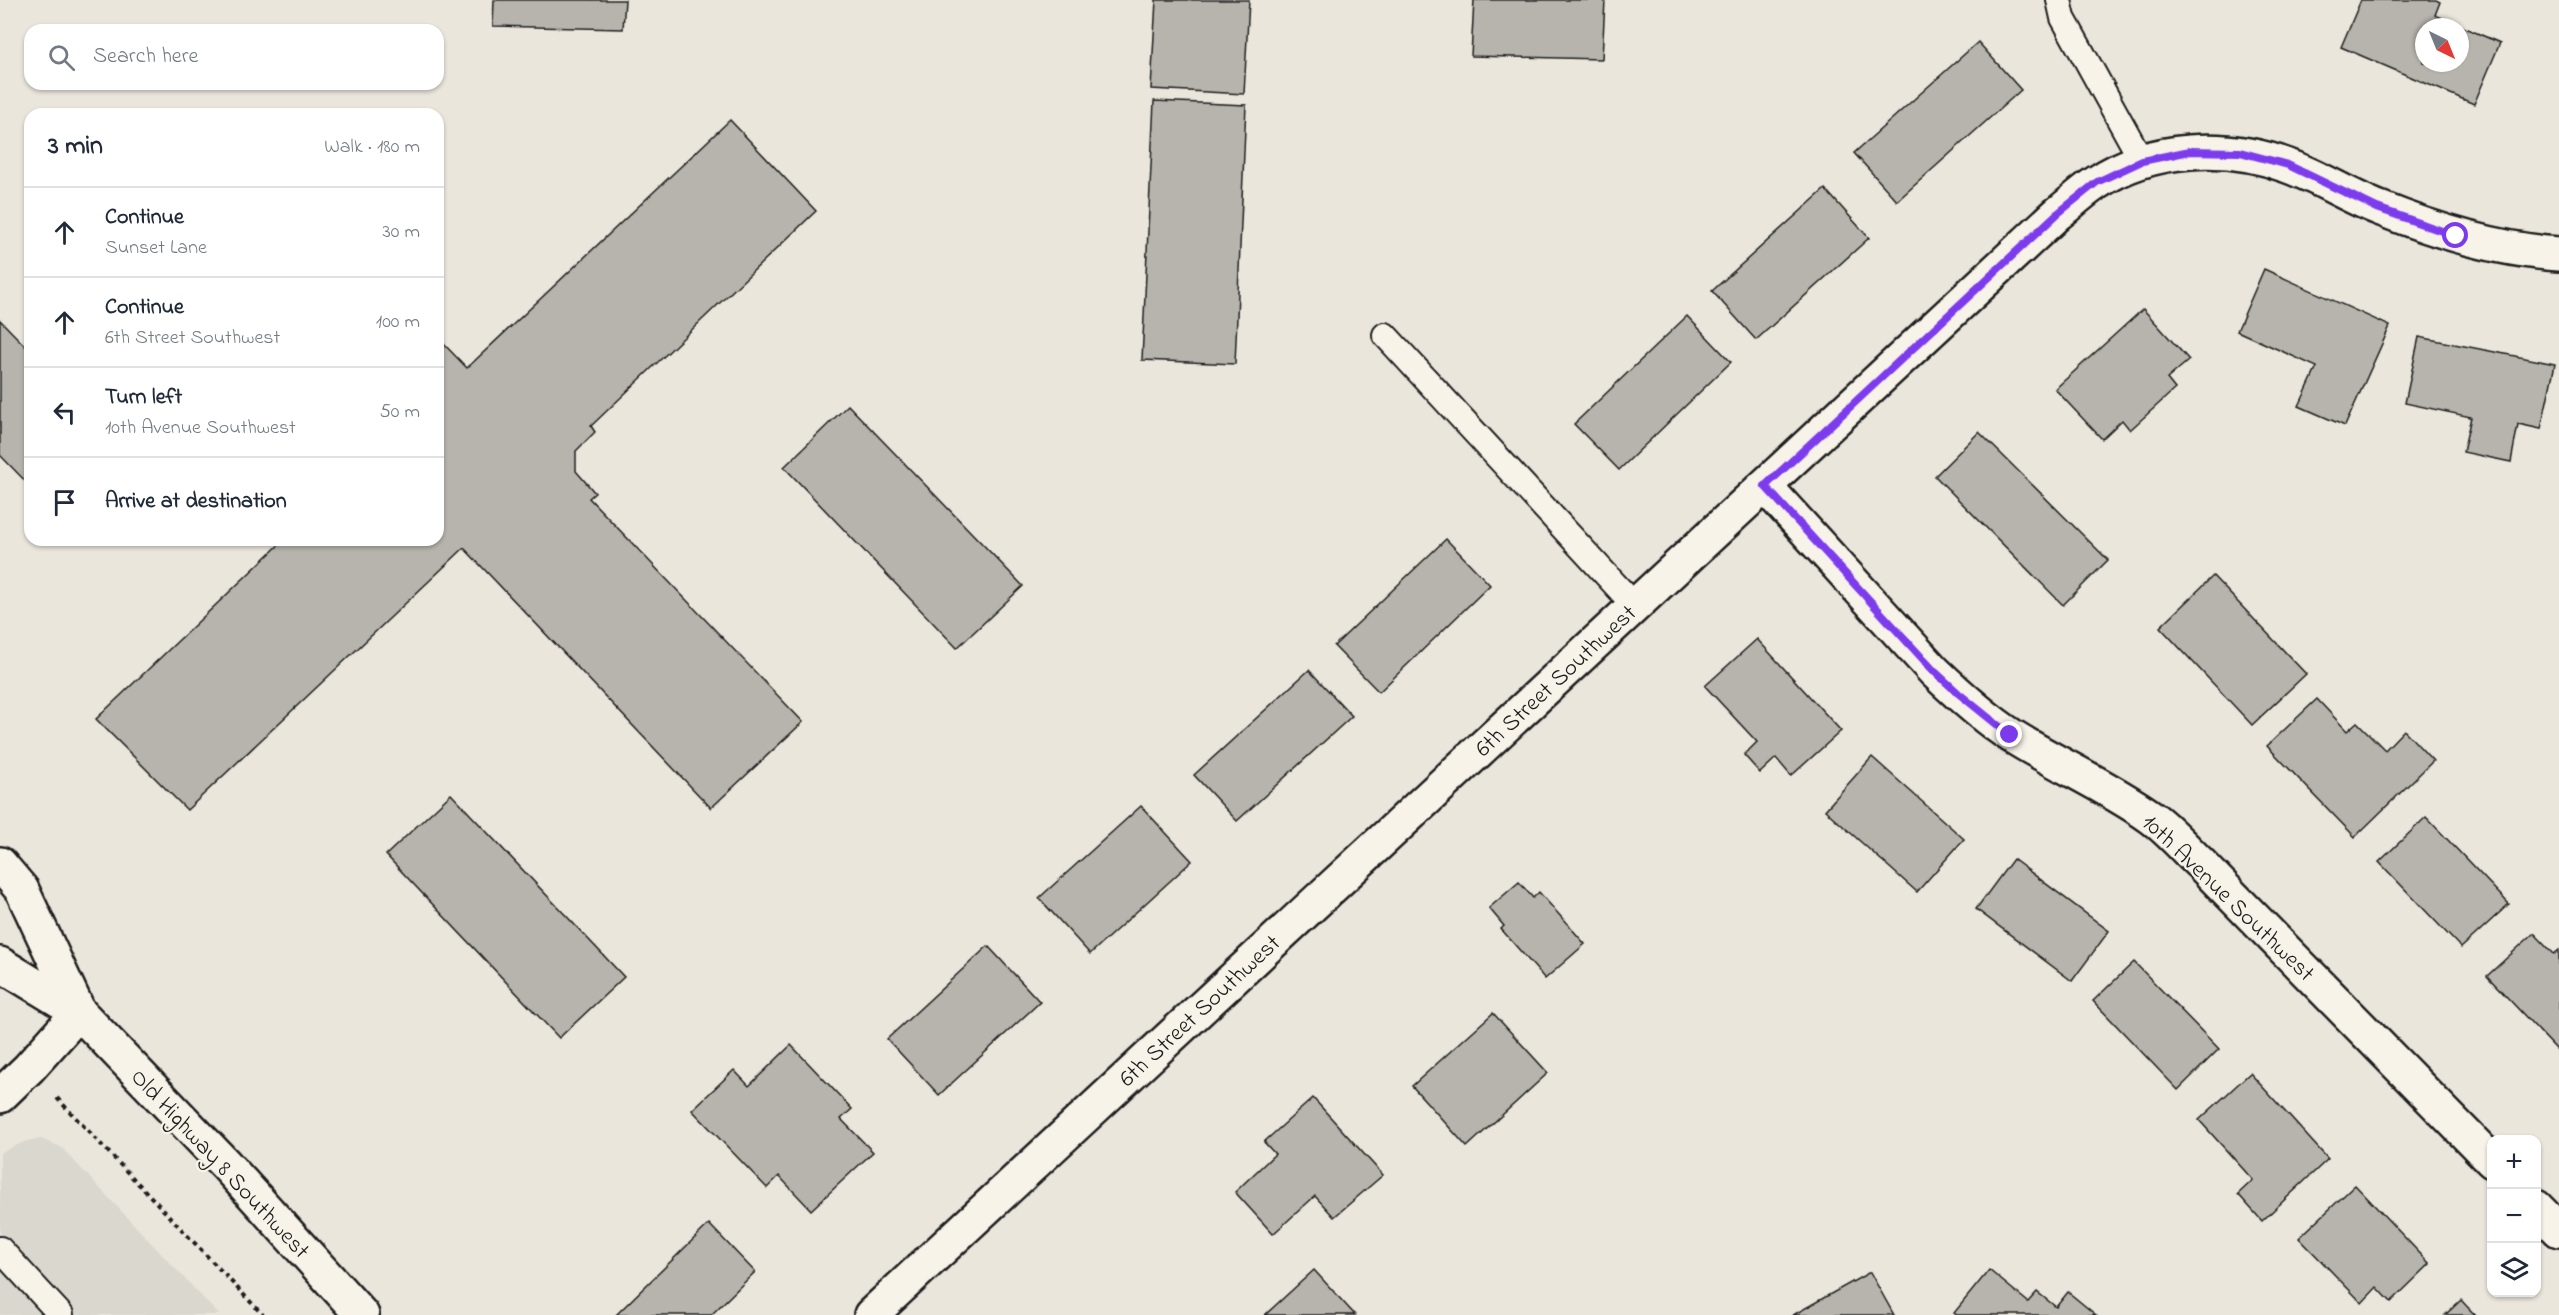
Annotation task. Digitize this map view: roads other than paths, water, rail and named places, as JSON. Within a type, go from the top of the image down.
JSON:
[{"type":"street","name":"6th Street Southwest","points":[[871,1315],[2057,214],[2097,182],[2142,161],[2190,151],[2240,152],[2288,165],[2377,208],[2456,236],[2538,253],[2559,254]]},
{"type":"street","name":"10th Avenue Southwest","points":[[1765,486],[1934,671],[2010,735],[2098,782],[2153,819],[2201,864],[2487,1156]]},
{"type":"street","name":"Old Highway 8 Southwest","points":[[0,864],[22,890],[79,1012]]},
{"type":"street","name":"Old Highway 8 Southwest","points":[[0,964],[79,1012],[226,1166],[362,1315]]},
{"type":"street","points":[[0,1096],[29,1068],[79,1012]]},
{"type":"street","points":[[2541,1212],[2559,1230]]},
{"type":"lane","points":[[2059,0],[2063,18],[2142,161]]},
{"type":"lane","points":[[1385,335],[1635,606]]},
{"type":"lane","points":[[0,1249],[61,1315]]}]
